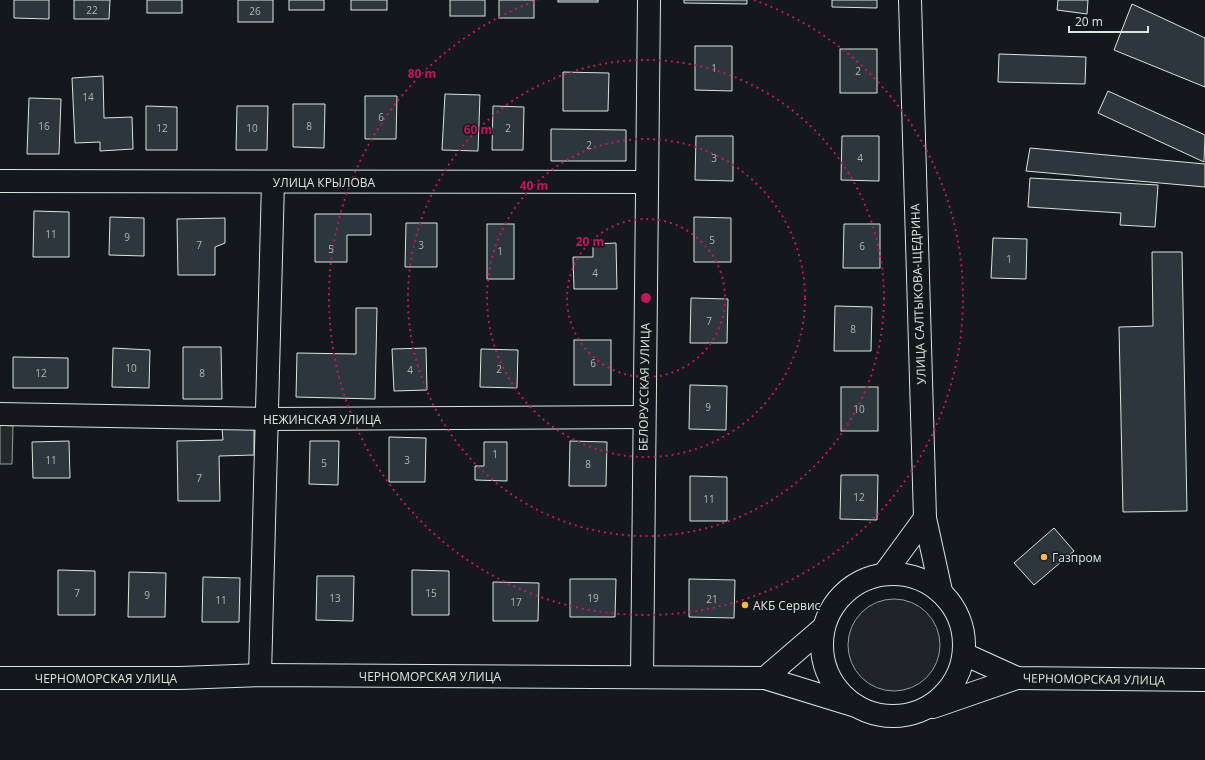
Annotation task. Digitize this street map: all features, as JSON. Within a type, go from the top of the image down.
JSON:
[{"type":"street","name":"БЕЛОРУССКАЯ УЛИЦА","points":[[642,677],[649,0]]},
{"type":"street","name":"УЛИЦА САЛТЫКОВА-ЩЕДРИНА","points":[[910,0],[925,518],[941,591]]},
{"type":"street","name":"УЛИЦА КРЫЛОВА","points":[[0,181],[648,182]]},
{"type":"street","points":[[260,675],[273,182]]},
{"type":"street","name":"НЕЖИНСКАЯ УЛИЦА","points":[[0,414],[267,419],[644,417]]},
{"type":"street","points":[[884,574],[925,518]]},
{"type":"street","points":[[923,710],[943,697],[958,677],[964,654],[964,631],[956,609],[941,591],[924,580],[904,574],[884,574],[863,579],[845,591],[832,608],[823,628],[822,650],[827,672],[838,692],[856,706],[877,715],[900,716],[923,710],[1017,678]]},
{"type":"street","points":[[765,678],[823,628]]},
{"type":"street","name":"ЧЕРНОМОРСКАЯ УЛИЦА","points":[[964,654],[1017,678],[1205,680]]},
{"type":"street","name":"ЧЕРНОМОРСКАЯ УЛИЦА","points":[[0,678],[180,678],[260,675],[765,678],[856,706]]},
{"type":"shaded area","points":[[0,425],[13,426],[12,464],[0,464]]},
{"type":"shaded area","points":[[894,599],[912,602],[927,612],[937,627],[940,645],[937,663],[927,678],[912,688],[894,691],[876,688],[861,678],[851,663],[848,645],[851,627],[861,612],[876,602]]},
{"type":"building","points":[[14,0],[49,0],[49,19],[14,18]]},
{"type":"building","points":[[74,0],[110,0],[109,19],[74,19]]},
{"type":"building","points":[[147,0],[182,0],[182,13],[147,13]]},
{"type":"building","points":[[238,0],[273,0],[273,22],[238,22]]},
{"type":"building","points":[[289,0],[324,0],[324,10],[289,10]]},
{"type":"building","points":[[351,0],[387,0],[387,10],[351,10]]},
{"type":"building","points":[[450,0],[485,0],[485,16],[450,16]]},
{"type":"building","points":[[499,0],[534,0],[534,18],[499,18]]},
{"type":"building","points":[[558,0],[598,0],[598,2],[558,2]]},
{"type":"building","points":[[684,0],[747,0],[747,4],[684,3]]},
{"type":"building","points":[[832,0],[877,0],[877,8],[832,7]]},
{"type":"building","points":[[1058,0],[1088,0],[1087,14],[1057,10]]},
{"type":"building","points":[[1132,4],[1205,38],[1205,87],[1114,50]]},
{"type":"building","points":[[695,46],[732,46],[732,91],[695,90]]},
{"type":"building","points":[[840,49],[877,49],[877,93],[840,93]]},
{"type":"building","points":[[999,54],[1086,57],[1085,84],[998,82]]},
{"type":"building","points":[[563,72],[609,73],[608,111],[563,111]]},
{"type":"building","points":[[103,76],[104,118],[132,117],[133,149],[100,151],[100,142],[75,143],[72,78]]},
{"type":"building","points":[[1108,91],[1205,135],[1204,162],[1098,113]]},
{"type":"building","points":[[445,94],[480,95],[478,151],[442,150]]},
{"type":"building","points":[[365,96],[397,96],[396,139],[365,139]]},
{"type":"building","points":[[29,98],[61,99],[59,154],[27,154]]},
{"type":"building","points":[[293,104],[325,104],[324,148],[293,147]]},
{"type":"building","points":[[146,106],[177,107],[177,150],[146,150]]},
{"type":"building","points":[[237,106],[268,106],[267,150],[236,150]]},
{"type":"building","points":[[493,106],[524,107],[523,150],[492,150]]},
{"type":"building","points":[[551,129],[626,130],[626,161],[551,161]]},
{"type":"building","points":[[696,136],[733,136],[733,181],[695,180]]},
{"type":"building","points":[[842,136],[879,136],[879,181],[841,180]]},
{"type":"building","points":[[1030,148],[1205,164],[1205,187],[1026,171]]},
{"type":"building","points":[[1030,178],[1158,185],[1155,227],[1120,225],[1121,213],[1028,207]]},
{"type":"building","points":[[34,211],[69,212],[69,257],[33,257]]},
{"type":"building","points":[[315,214],[371,214],[371,235],[347,235],[347,262],[315,262]]},
{"type":"building","points":[[110,217],[144,218],[144,256],[109,255]]},
{"type":"building","points":[[694,217],[731,218],[731,262],[694,262]]},
{"type":"building","points":[[225,218],[225,243],[215,247],[215,275],[178,275],[177,219]]},
{"type":"building","points":[[406,223],[437,223],[437,267],[405,267]]},
{"type":"building","points":[[487,224],[514,224],[514,279],[487,279]]},
{"type":"building","points":[[844,224],[880,224],[880,268],[843,268]]},
{"type":"building","points":[[993,238],[1027,239],[1026,279],[991,278]]},
{"type":"building","points":[[616,243],[617,289],[574,289],[573,257],[593,257],[593,244]]},
{"type":"building","points":[[1152,252],[1182,252],[1187,511],[1123,512],[1119,327],[1153,326]]},
{"type":"building","points":[[691,298],[728,299],[727,343],[690,343]]},
{"type":"building","points":[[835,306],[872,307],[871,351],[834,351]]},
{"type":"building","points":[[356,308],[377,308],[375,399],[296,397],[297,353],[356,354]]},
{"type":"building","points":[[574,340],[611,340],[611,385],[574,385]]},
{"type":"building","points":[[183,347],[221,347],[222,399],[183,399]]},
{"type":"building","points":[[113,348],[150,350],[149,388],[112,387]]},
{"type":"building","points":[[426,348],[427,390],[394,391],[392,349]]},
{"type":"building","points":[[481,349],[518,350],[517,388],[480,387]]},
{"type":"building","points":[[13,357],[68,358],[68,388],[13,388]]},
{"type":"building","points":[[690,385],[727,386],[726,430],[689,429]]},
{"type":"building","points":[[841,387],[878,387],[878,431],[841,431]]},
{"type":"building","points":[[222,428],[254,428],[254,455],[219,456],[220,501],[178,501],[177,441],[223,440]]},
{"type":"building","points":[[389,437],[426,438],[425,482],[389,482]]},
{"type":"building","points":[[69,441],[70,478],[33,478],[32,442]]},
{"type":"building","points":[[310,441],[339,441],[338,485],[309,484]]},
{"type":"building","points":[[570,441],[607,442],[606,486],[569,486]]},
{"type":"building","points":[[484,442],[507,442],[507,481],[475,480],[475,466],[484,466]]},
{"type":"building","points":[[841,475],[878,475],[877,520],[840,519]]},
{"type":"building","points":[[690,476],[727,477],[727,521],[690,521]]},
{"type":"building","points":[[1054,528],[1074,551],[1034,585],[1014,563]]},
{"type":"building","points":[[58,570],[95,571],[95,615],[58,615]]},
{"type":"building","points":[[412,570],[449,571],[449,615],[412,615]]},
{"type":"building","points":[[129,572],[166,573],[165,617],[128,617]]},
{"type":"building","points":[[317,576],[354,576],[353,621],[316,620]]},
{"type":"building","points":[[203,577],[240,578],[239,622],[202,622]]},
{"type":"building","points":[[570,579],[616,579],[615,617],[570,617]]},
{"type":"building","points":[[689,579],[735,580],[734,618],[689,617]]},
{"type":"building","points":[[493,582],[539,583],[538,621],[493,621]]},
{"type":"place","name":"Газпром","points":[[1044,557]]},
{"type":"place","name":"АКБ Сервис","points":[[745,605]]}]
